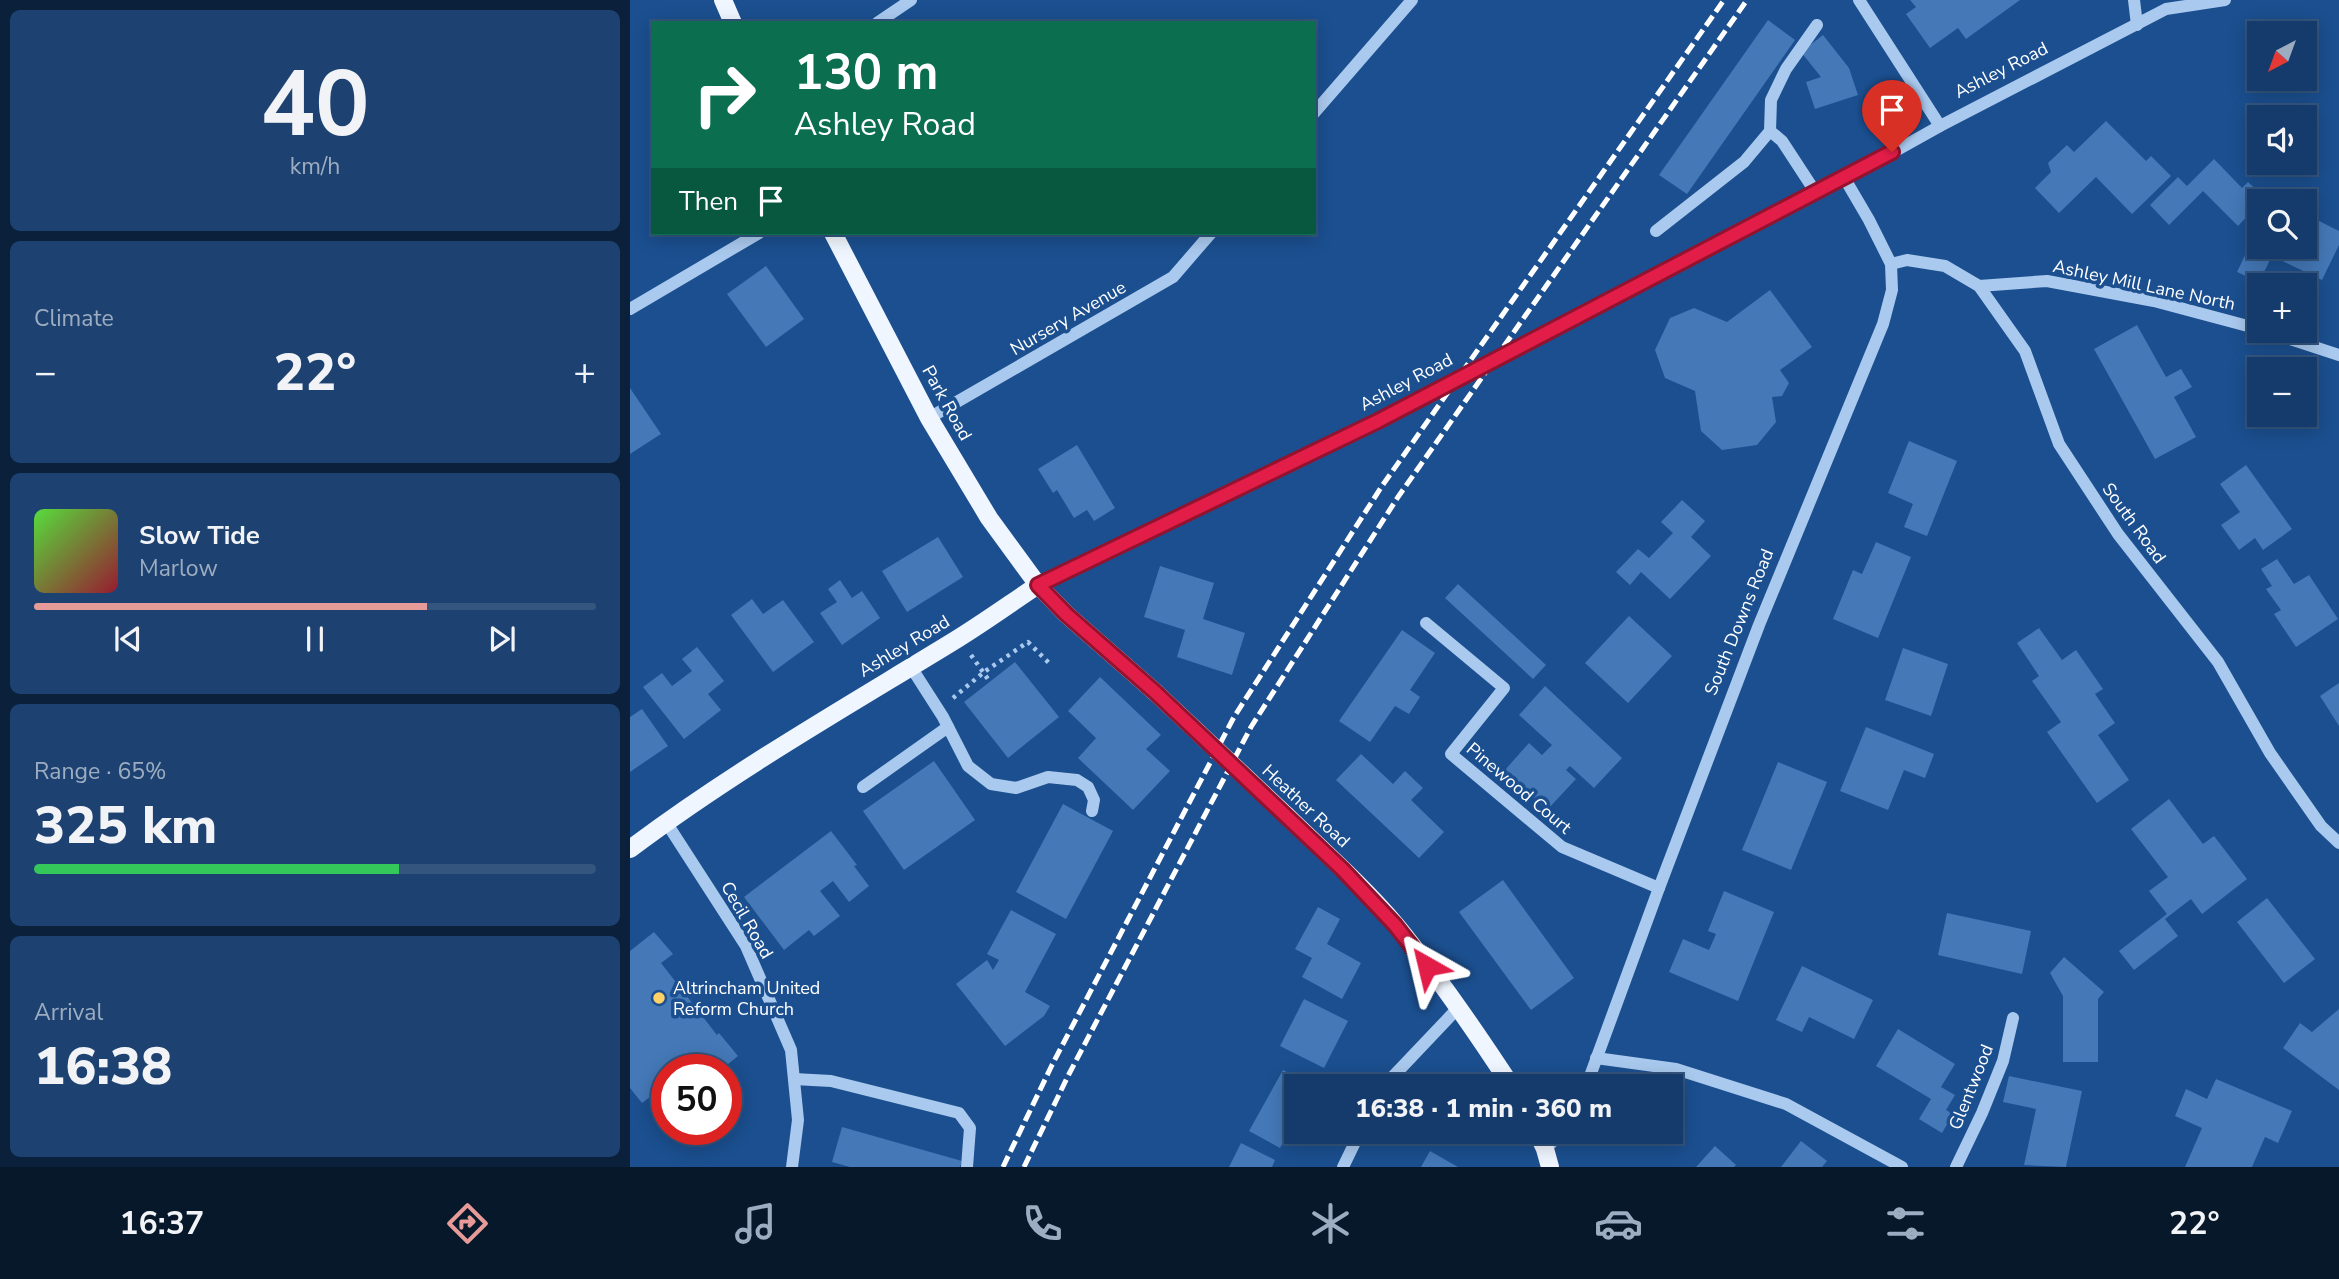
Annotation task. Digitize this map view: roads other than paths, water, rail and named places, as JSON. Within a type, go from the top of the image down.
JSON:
[{"type":"main road","points":[[723,0],[732,21]]},
{"type":"main road","name":"Park Road","points":[[834,235],[929,418],[989,518],[1038,585]]},
{"type":"main road","name":"Ashley Road","points":[[630,849],[666,822],[839,710],[958,638],[1038,585]]},
{"type":"main road","name":"Heather Road","points":[[1038,585],[1342,869],[1395,925],[1458,1008],[1503,1074]]},
{"type":"main road","points":[[1543,1144],[1550,1167]]},
{"type":"street","points":[[880,21],[911,0]]},
{"type":"street","points":[[1316,111],[1412,0]]},
{"type":"street","points":[[1859,0],[1940,126]]},
{"type":"street","points":[[2134,0],[2137,25]]},
{"type":"street","name":"Ashley Road","points":[[1038,585],[1378,421],[2166,9],[2225,0]]},
{"type":"street","points":[[1656,230],[1744,162],[1770,131],[1771,100],[1786,69],[1817,25]]},
{"type":"street","points":[[1770,131],[1782,141],[1816,193]]},
{"type":"street","name":"South Downs Road","points":[[1590,1074],[1759,625],[1883,324],[1892,290],[1891,264],[1845,179]]},
{"type":"street","points":[[630,309],[756,235]]},
{"type":"street","name":"Nursery Avenue","points":[[929,418],[1173,277],[1209,235]]},
{"type":"street","name":"South Road","points":[[1891,264],[1907,260],[1945,266],[1979,286],[2025,351],[2059,444],[2118,534],[2218,662],[2270,753],[2321,826],[2339,843]]},
{"type":"street","name":"Ashley Mill Lane North","points":[[1979,286],[2047,281],[2154,302],[2247,326]]},
{"type":"street","points":[[2302,343],[2339,355]]},
{"type":"street","name":"Pinewood Court","points":[[1426,623],[1504,688],[1451,754],[1562,848],[1659,888]]},
{"type":"street","points":[[911,667],[948,727],[968,766],[991,784],[1016,788],[1048,777],[1077,780],[1088,787],[1094,800],[1092,811]]},
{"type":"street","points":[[863,787],[948,727]]},
{"type":"street","name":"Cecil Road","points":[[666,822],[746,946],[791,1051],[798,1120],[792,1167]]},
{"type":"street","points":[[1395,1074],[1458,1008]]},
{"type":"street","name":"Glentwood","points":[[1956,1167],[2003,1061],[2013,1018]]},
{"type":"street","points":[[1596,1058],[1676,1069],[1786,1104],[1902,1167]]},
{"type":"street","points":[[794,1079],[831,1081],[959,1113],[970,1128],[967,1167]]},
{"type":"street","points":[[1343,1167],[1354,1144]]},
{"type":"street","points":[[1545,1149],[1550,1144]]},
{"type":"railway","points":[[1003,1167],[1052,1065],[1234,717],[1382,486],[1724,0]]},
{"type":"railway","points":[[1024,1167],[1069,1074],[1251,727],[1398,497],[1747,0]]},
{"type":"place","name":"Altrincham United Reform Church","points":[[659,998]]}]
